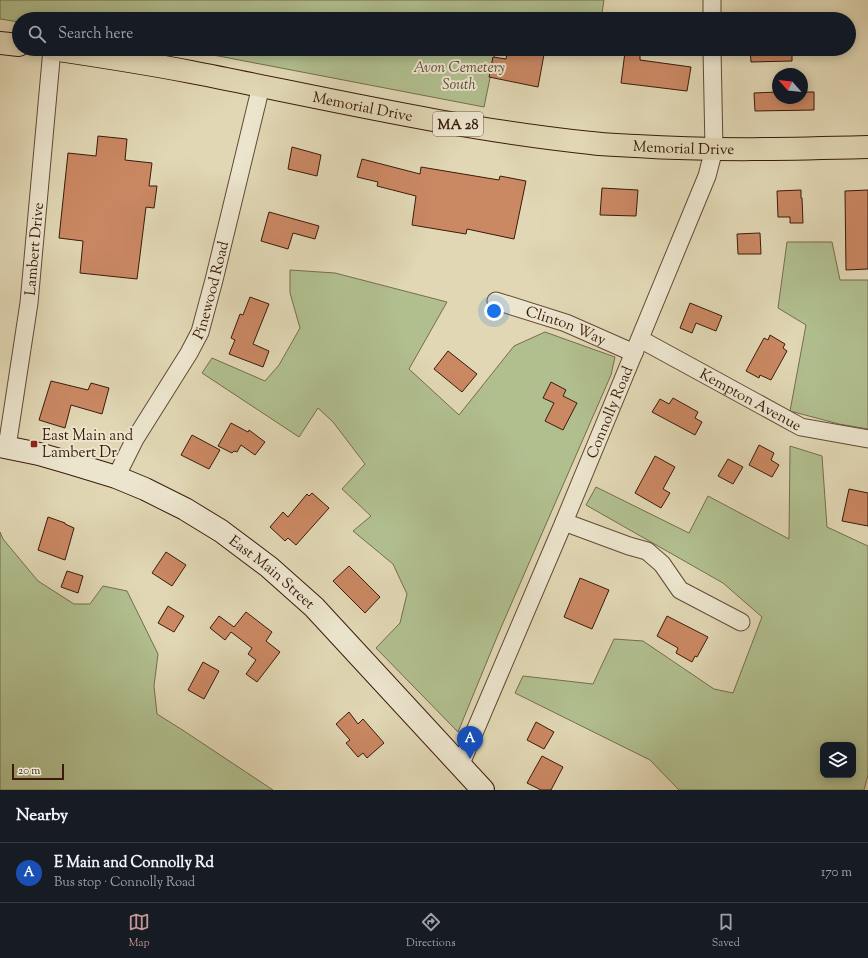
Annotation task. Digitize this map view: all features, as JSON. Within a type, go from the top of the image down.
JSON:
[{"type":"main road","points":[[0,43],[12,44]]},
{"type":"main road","name":"Memorial Drive","points":[[94,56],[190,72],[424,118],[532,136],[593,144],[656,148],[714,149],[868,147]]},
{"type":"main road","name":"East Main Street","points":[[3,446],[39,454],[116,477],[145,489],[185,509],[221,531],[269,567],[314,607],[483,790]]},
{"type":"street","points":[[712,0],[712,12]]},
{"type":"street","name":"Lambert Drive","points":[[3,446],[29,303],[51,56]]},
{"type":"street","name":"Connolly Road","points":[[460,766],[564,522],[707,176],[714,149],[712,56]]},
{"type":"street","name":"Pinewood Road","points":[[116,477],[135,439],[195,343],[200,332],[261,86]]},
{"type":"street","name":"Clinton Way","points":[[496,301],[637,346]]},
{"type":"street","name":"Kempton Avenue","points":[[637,346],[801,427],[868,440]]},
{"type":"street","points":[[564,522],[629,546],[647,551],[662,564],[680,590],[741,622]]},
{"type":"green space","name":"Avon Cemetery South","points":[[0,0],[604,0],[602,12],[12,12],[12,21],[0,19]]},
{"type":"green space","name":"Avon Cemetery South","points":[[218,56],[495,56],[484,107]]},
{"type":"green space","points":[[787,242],[832,242],[840,280],[868,280],[868,429],[839,424],[790,411],[806,325],[778,308]]},
{"type":"green space","points":[[290,270],[335,273],[447,302],[409,369],[459,415],[514,346],[545,332],[615,357],[611,375],[499,632],[458,732],[376,648],[400,623],[407,594],[393,564],[353,531],[371,516],[342,489],[365,464],[333,422],[318,408],[299,437],[202,373],[212,358],[265,381],[279,365],[300,328],[290,293]]},
{"type":"green space","points":[[790,446],[822,456],[827,527],[868,546],[868,775],[864,790],[679,790],[650,760],[515,693],[523,676],[593,684],[614,639],[643,641],[714,689],[733,693],[762,617],[723,583],[586,505],[596,487],[689,533],[708,496],[789,539]]},
{"type":"green space","points":[[0,532],[3,539],[38,581],[74,604],[90,604],[103,586],[127,591],[158,654],[154,686],[157,714],[273,790],[0,790]]},
{"type":"building","points":[[507,56],[544,56],[538,87],[489,77],[493,57],[506,59]]},
{"type":"building","points":[[624,56],[640,56],[640,60],[691,67],[687,91],[621,83]]},
{"type":"building","points":[[751,56],[792,56],[792,61],[751,62]]},
{"type":"building","points":[[772,92],[772,104],[808,104],[808,92],[814,92],[814,110],[755,111],[754,93]]},
{"type":"building","points":[[98,136],[127,139],[125,160],[152,163],[149,186],[157,186],[154,208],[146,207],[137,279],[80,273],[83,241],[59,238],[68,153],[96,156]]},
{"type":"building","points":[[292,147],[321,155],[317,176],[288,169]]},
{"type":"building","points":[[362,159],[420,174],[421,167],[499,180],[500,176],[526,181],[514,239],[467,229],[466,234],[412,225],[416,196],[377,186],[378,182],[357,177]]},
{"type":"building","points":[[602,188],[638,190],[636,216],[600,215]]},
{"type":"building","points":[[801,190],[803,223],[790,223],[790,217],[778,217],[777,191]]},
{"type":"building","points":[[868,190],[868,269],[846,270],[845,191]]},
{"type":"building","points":[[269,212],[319,226],[315,239],[293,233],[288,249],[261,241]]},
{"type":"building","points":[[760,233],[761,254],[738,254],[737,234]]},
{"type":"building","points":[[250,297],[269,304],[253,344],[269,351],[263,367],[229,354],[235,340],[231,338],[240,314],[243,315]]},
{"type":"building","points":[[690,303],[722,316],[716,331],[696,323],[692,333],[680,328]]},
{"type":"building","points":[[770,335],[785,344],[783,348],[787,351],[771,380],[760,375],[759,378],[746,371],[764,338],[768,340]]},
{"type":"building","points":[[448,351],[477,374],[462,392],[434,369]]},
{"type":"building","points":[[51,381],[88,390],[91,383],[109,388],[102,414],[71,405],[65,428],[39,420]]},
{"type":"building","points":[[551,382],[566,390],[563,396],[577,403],[563,430],[545,421],[554,403],[543,398]]},
{"type":"building","points":[[673,398],[698,412],[695,418],[702,422],[695,435],[652,412],[660,399],[669,404]]},
{"type":"building","points":[[231,423],[248,432],[249,430],[265,442],[255,455],[241,445],[237,452],[234,451],[232,453],[218,446]]},
{"type":"building","points":[[192,435],[220,450],[209,469],[181,455]]},
{"type":"building","points":[[759,445],[774,453],[771,460],[779,465],[772,477],[749,465]]},
{"type":"building","points":[[655,456],[675,467],[663,489],[670,493],[661,508],[635,493]]},
{"type":"building","points":[[728,459],[743,467],[733,484],[718,476]]},
{"type":"building","points":[[849,489],[868,493],[868,526],[842,521]]},
{"type":"building","points":[[312,493],[329,508],[296,545],[288,538],[285,541],[270,527],[283,512],[288,517],[307,494],[309,496]]},
{"type":"building","points":[[48,517],[74,528],[65,560],[38,550]]},
{"type":"building","points":[[166,552],[186,565],[172,586],[152,573]]},
{"type":"building","points":[[349,566],[380,597],[365,613],[333,581]]},
{"type":"building","points":[[67,571],[83,576],[78,593],[61,587]]},
{"type":"building","points":[[580,578],[609,590],[592,629],[564,617]]},
{"type":"building","points":[[168,606],[184,616],[174,632],[158,623]]},
{"type":"building","points":[[246,612],[272,632],[266,641],[280,652],[257,682],[246,674],[256,660],[248,654],[252,648],[231,632],[225,640],[210,628],[219,616],[234,627]]},
{"type":"building","points":[[667,616],[708,637],[697,657],[695,656],[692,662],[676,653],[678,648],[657,636]]},
{"type":"building","points":[[203,662],[219,671],[204,699],[188,690]]},
{"type":"building","points":[[349,712],[358,724],[363,719],[384,743],[367,758],[363,753],[358,757],[346,743],[350,740],[336,724]]},
{"type":"building","points":[[536,722],[554,732],[544,749],[527,740]]},
{"type":"building","points":[[542,756],[563,767],[551,790],[541,790],[527,783]]},
{"type":"place","name":"East Main and Lambert Dr","points":[[34,444]]},
{"type":"place","name":"E Main and Connolly Rd","points":[[470,759]]}]
